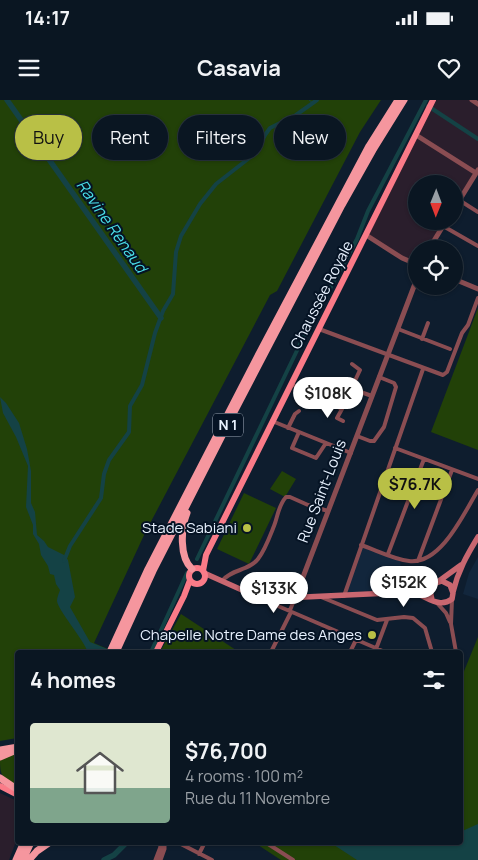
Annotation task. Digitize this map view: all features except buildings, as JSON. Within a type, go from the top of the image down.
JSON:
[{"type":"highway","name":"N 1","points":[[116,648],[131,604],[163,538],[369,146],[398,100]]},
{"type":"highway","name":"N 1","points":[[116,648],[153,571],[342,205],[404,100]]},
{"type":"highway","points":[[194,569],[188,565],[185,557],[183,530],[184,518],[196,487]]},
{"type":"highway","points":[[0,757],[8,749]]},
{"type":"highway","points":[[0,778],[15,788]]},
{"type":"highway","points":[[16,860],[23,845]]},
{"type":"highway","points":[[23,860],[30,845]]},
{"type":"highway","points":[[29,860],[46,845]]},
{"type":"main road","name":"Chaussée Royale","points":[[194,569],[206,556],[433,100]]},
{"type":"main road","points":[[411,592],[445,603],[452,596],[456,578],[462,564],[478,538]]},
{"type":"main road","name":"Chaussée Royale","points":[[204,574],[206,556]]},
{"type":"main road","points":[[157,650],[184,596],[190,580],[189,575],[194,569],[262,599],[411,592],[436,582],[462,564]]},
{"type":"main road","points":[[184,596],[204,574]]},
{"type":"main road","points":[[190,580],[196,584]]},
{"type":"main road","points":[[436,582],[447,583],[452,589],[452,596]]},
{"type":"main road","points":[[434,601],[430,590],[436,582]]},
{"type":"main road","points":[[0,782],[15,789]]},
{"type":"main road","points":[[0,786],[15,794]]},
{"type":"street","points":[[472,100],[478,104]]},
{"type":"street","points":[[416,135],[477,173],[463,194]]},
{"type":"street","points":[[463,203],[478,212]]},
{"type":"street","points":[[453,230],[478,246]]},
{"type":"street","points":[[366,235],[408,261]]},
{"type":"street","points":[[463,282],[478,289]]},
{"type":"street","name":"Rue Saint-Louis","points":[[295,598],[410,295]]},
{"type":"street","points":[[319,329],[443,375],[447,372],[462,333],[468,326],[478,298]]},
{"type":"street","points":[[422,339],[428,323]]},
{"type":"street","points":[[398,329],[450,349]]},
{"type":"street","points":[[343,421],[337,418],[360,370],[352,364]]},
{"type":"street","points":[[341,604],[342,596],[423,369]]},
{"type":"street","points":[[357,436],[374,441],[384,427],[396,387],[394,383],[379,377]]},
{"type":"street","points":[[291,384],[342,409]]},
{"type":"street","points":[[351,389],[372,396]]},
{"type":"street","points":[[288,428],[296,414],[300,411]]},
{"type":"street","points":[[272,421],[350,453]]},
{"type":"street","points":[[299,432],[292,448],[316,458],[326,443]]},
{"type":"street","points":[[395,448],[478,480]]},
{"type":"street","points":[[388,554],[424,459]]},
{"type":"street","points":[[418,561],[452,470]]},
{"type":"street","points":[[361,544],[408,561],[418,561],[435,553],[443,544],[478,490]]},
{"type":"street","points":[[220,580],[251,565],[259,558],[274,526],[280,504],[286,497],[290,496],[308,505],[328,511]]},
{"type":"street","points":[[452,596],[451,624],[456,650]]},
{"type":"street","points":[[321,597],[377,620],[413,618],[425,628],[431,650]]},
{"type":"street","points":[[272,650],[291,611],[295,598]]},
{"type":"street","points":[[262,599],[379,650]]},
{"type":"street","points":[[434,601],[446,614],[451,624]]},
{"type":"street","points":[[376,649],[387,620]]},
{"type":"street","points":[[351,650],[356,640]]},
{"type":"street","points":[[158,860],[164,849],[163,845]]},
{"type":"street","points":[[182,845],[212,860]]},
{"type":"street","points":[[199,854],[204,845]]},
{"type":"street","points":[[270,845],[293,860]]},
{"type":"shaded area","points":[[433,100],[472,100],[478,104],[478,170],[463,194],[463,175],[408,175],[408,230],[441,230],[434,240],[408,240],[408,259],[366,235]]},
{"type":"shaded area","points":[[0,397],[19,423],[27,449],[31,471],[31,503],[35,512],[37,535],[48,547],[64,555],[68,560],[75,597],[70,607],[90,642],[110,650],[87,650],[58,605],[57,600],[60,590],[54,575],[50,574],[48,566],[41,555],[26,507],[28,466],[16,437],[3,413]]},
{"type":"shaded area","points":[[362,547],[400,561],[404,588],[345,593]]},
{"type":"shaded area","points":[[478,557],[478,599],[463,594],[469,573]]},
{"type":"shaded area","points":[[0,793],[15,800],[15,844],[9,860],[0,860]]},
{"type":"shaded area","points":[[478,824],[478,860],[357,860],[334,845],[463,845],[463,831]]},
{"type":"green space","points":[[0,100],[381,100],[360,132],[346,159],[346,115],[274,115],[274,160],[345,160],[277,291],[270,295],[145,533],[94,643],[110,650],[15,650],[15,738],[0,741]]},
{"type":"green space","points":[[478,308],[478,450],[431,432]]},
{"type":"green space","points":[[282,471],[296,479],[285,497],[270,489]]},
{"type":"green space","name":"Stade Sabiani","points":[[244,493],[276,508],[249,564],[217,549]]},
{"type":"green space","points":[[181,614],[236,650],[161,650]]},
{"type":"green space","points":[[478,637],[478,860],[281,860],[258,845],[463,845],[463,674]]},
{"type":"green space","points":[[15,753],[15,784],[2,774],[0,760],[7,755]]},
{"type":"waterway","name":"Ravine Renaud","points":[[7,100],[161,318]]},
{"type":"waterway","points":[[309,100],[313,103]]},
{"type":"waterway","points":[[64,561],[70,546],[101,498],[104,474],[109,460],[129,432],[130,406],[142,385],[155,333],[163,311],[173,294],[176,252],[181,236],[200,204],[216,184],[258,149],[270,128],[296,115],[317,100]]},
{"type":"waterway","points":[[197,559],[303,338],[357,239],[368,211],[426,100]]},
{"type":"waterway","points":[[428,106],[478,139]]},
{"type":"waterway","points":[[152,650],[187,573]]},
{"type":"waterway","points":[[104,860],[114,855],[124,845]]},
{"type":"place","name":"Stade Sabiani","points":[[247,528]]},
{"type":"place","name":"Chapelle Notre Dame des Anges","points":[[372,635]]}]
